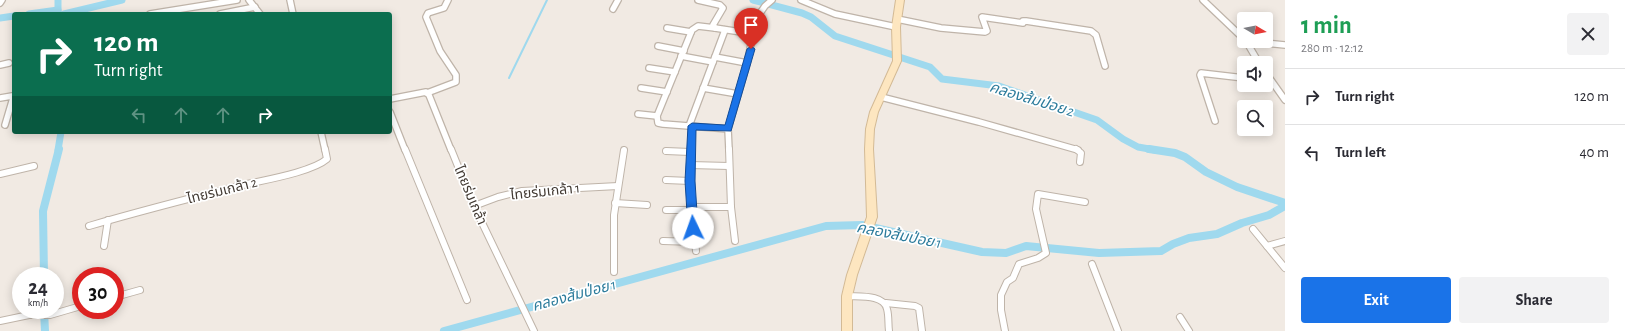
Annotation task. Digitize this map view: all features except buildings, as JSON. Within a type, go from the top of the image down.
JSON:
[{"type":"street","points":[[162,12],[237,0]]},
{"type":"street","points":[[249,0],[259,12]]},
{"type":"street","points":[[290,0],[293,12]]},
{"type":"street","points":[[392,99],[422,92],[427,93],[456,82],[457,79],[440,51],[426,17],[428,13],[444,8],[448,0]]},
{"type":"street","points":[[613,9],[618,0]]},
{"type":"street","points":[[698,0],[720,5],[723,8],[713,25],[715,28]]},
{"type":"street","points":[[801,0],[828,13],[896,27]]},
{"type":"street","points":[[847,331],[847,296],[852,275],[872,217],[869,149],[870,129],[874,112],[897,58],[896,27],[900,0]]},
{"type":"street","points":[[1203,0],[1237,33]]},
{"type":"street","points":[[735,241],[731,207],[728,129],[748,64],[756,19],[768,3]]},
{"type":"street","points":[[230,12],[254,7]]},
{"type":"street","points":[[897,19],[941,28],[985,32],[987,31],[982,17],[1023,23],[1023,21],[1026,21],[1091,31],[1096,34],[1105,66]]},
{"type":"street","points":[[728,129],[658,123],[657,116],[691,32],[694,28],[698,26],[754,34]]},
{"type":"street","points":[[667,28],[691,32]]},
{"type":"street","points":[[696,251],[690,181],[691,126],[703,88],[725,30]]},
{"type":"street","points":[[1273,44],[1285,45]]},
{"type":"street","points":[[658,46],[682,54],[748,64]]},
{"type":"street","points":[[0,65],[9,63]]},
{"type":"street","points":[[649,68],[675,72]]},
{"type":"street","points":[[1215,121],[1200,75],[1201,73],[1237,77]]},
{"type":"street","points":[[1273,86],[1285,100]]},
{"type":"street","points":[[641,88],[667,92]]},
{"type":"street","points":[[703,88],[738,94]]},
{"type":"street","name":"ไทยร่มเกล้า","points":[[427,93],[474,206],[522,303],[534,331]]},
{"type":"street","points":[[0,98],[12,96]]},
{"type":"street","points":[[881,97],[1077,149],[1081,153],[1080,162]]},
{"type":"street","points":[[4,125],[12,101]]},
{"type":"street","points":[[638,114],[657,116]]},
{"type":"street","points":[[392,117],[467,300]]},
{"type":"street","name":"ไทยร่มเกล้า 2","points":[[89,226],[321,164],[327,159],[321,134]]},
{"type":"street","points":[[614,272],[614,215],[624,150]]},
{"type":"street","points":[[666,151],[690,152]]},
{"type":"street","points":[[690,165],[729,166]]},
{"type":"street","points":[[0,174],[34,166]]},
{"type":"street","points":[[666,180],[690,181]]},
{"type":"street","name":"ไทยร่มเกล้า 1","points":[[474,206],[498,197],[522,191],[618,186]]},
{"type":"street","points":[[1005,331],[1000,312],[1001,298],[1004,287],[1008,281],[1013,278],[1019,264],[1038,258],[1046,253],[1038,216],[1038,194],[1086,202]]},
{"type":"street","points":[[615,203],[646,205]]},
{"type":"street","points":[[666,210],[731,207]]},
{"type":"street","points":[[104,246],[108,220]]},
{"type":"street","points":[[1254,228],[1285,268]]},
{"type":"street","points":[[663,241],[695,242]]},
{"type":"street","points":[[1267,246],[1285,242]]},
{"type":"street","points":[[1092,264],[1118,331]]},
{"type":"street","points":[[124,294],[140,290]]},
{"type":"street","points":[[847,296],[876,299],[886,304],[915,306],[919,308],[922,331]]},
{"type":"street","points":[[886,304],[888,307],[889,331]]},
{"type":"street","points":[[0,321],[29,315],[50,315],[72,309]]},
{"type":"street","points":[[1180,317],[1189,331]]},
{"type":"waterway","points":[[58,0],[58,10]]},
{"type":"waterway","name":"คลองส้มป่อย 2","points":[[72,12],[122,0]]},
{"type":"waterway","points":[[509,78],[547,0]]},
{"type":"waterway","name":"คลองส้มป่อย 2","points":[[753,0],[802,13],[811,17],[835,36],[930,67],[942,79],[999,86],[1097,120],[1123,139],[1138,147],[1152,149]]},
{"type":"waterway","points":[[44,12],[58,10]]},
{"type":"waterway","points":[[0,18],[12,16]]},
{"type":"waterway","points":[[58,150],[61,134]]},
{"type":"waterway","points":[[44,267],[43,211],[59,149]]},
{"type":"waterway","name":"คลองส้มป่อย 2","points":[[1152,149],[1175,153],[1185,157],[1206,172],[1237,187],[1285,203]]},
{"type":"waterway","name":"คลองส้มป่อย 1","points":[[444,331],[826,226],[862,225],[982,252],[1006,253],[1026,246],[1099,253],[1161,251],[1173,244],[1189,238],[1217,234],[1242,223],[1269,215],[1285,206]]},
{"type":"waterway","points":[[44,319],[45,331]]},
{"type":"route","points":[[693,228],[690,181],[692,126],[728,129],[751,49]]}]
